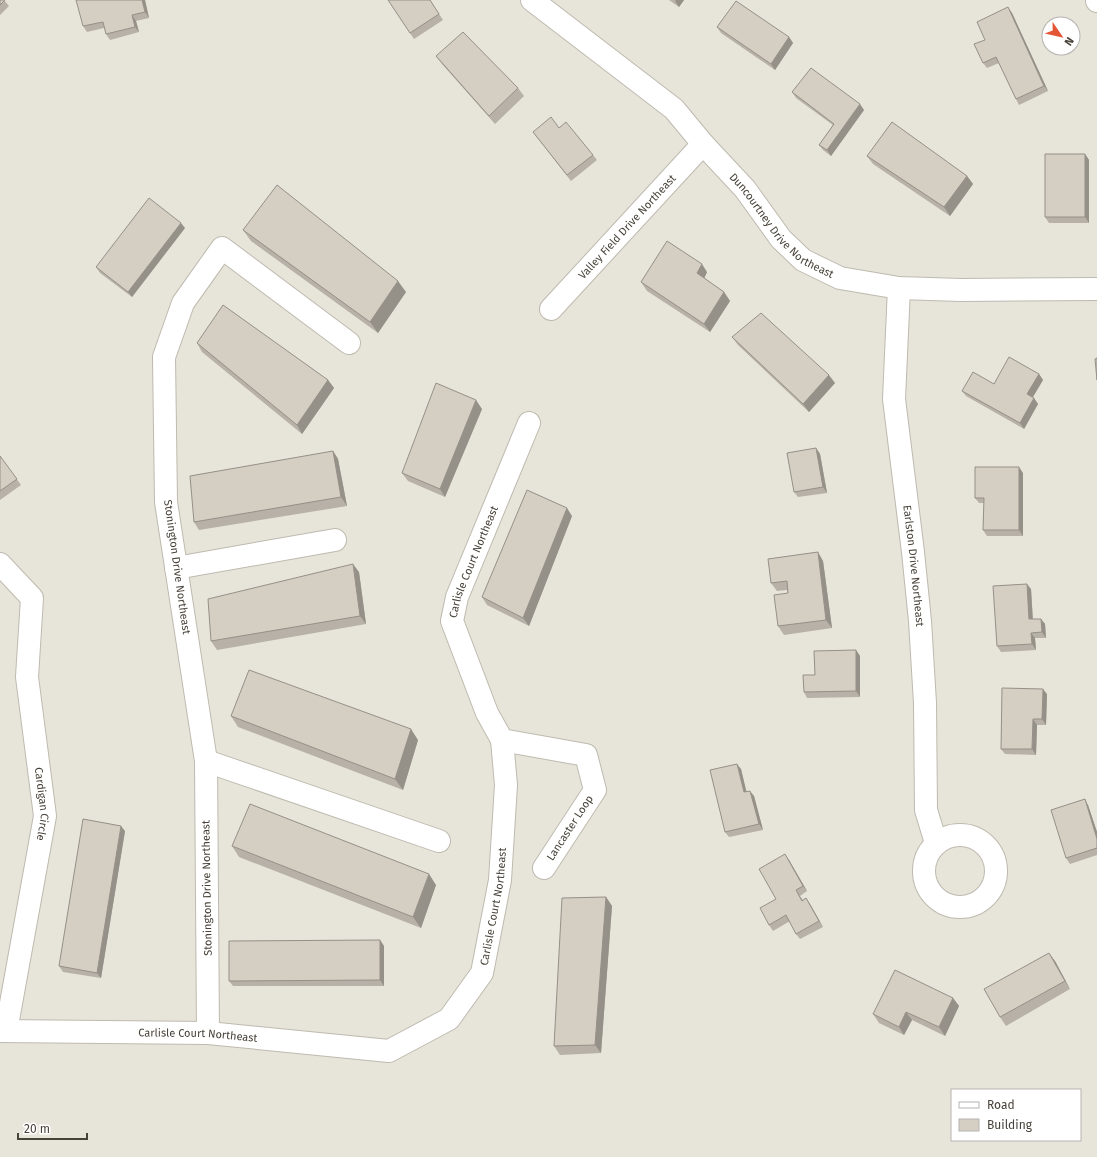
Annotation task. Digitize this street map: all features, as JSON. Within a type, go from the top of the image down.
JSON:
[{"type":"street","name":"Duncourtney Drive Northeast","points":[[532,0],[674,109],[703,144],[745,189],[781,239],[803,260],[840,278],[900,288],[961,290],[1097,289]]},
{"type":"street","name":"Valley Field Drive Northeast","points":[[551,309],[703,144]]},
{"type":"street","name":"Stonington Drive Northeast","points":[[208,1033],[206,761],[166,502],[164,357],[183,303],[222,248],[349,343]]},
{"type":"street","name":"Earlston Drive Northeast","points":[[900,288],[894,399],[920,621],[925,703],[926,810],[936,843]]},
{"type":"street","name":"Carlisle Court Northeast","points":[[3,1031],[208,1033],[389,1051],[449,1019],[482,973],[500,880],[506,785],[502,740],[487,713],[452,621],[457,596],[529,422]]},
{"type":"street","points":[[176,568],[335,540]]},
{"type":"street","name":"Cardigan Circle","points":[[0,564],[32,598],[27,677],[45,816],[3,1031]]},
{"type":"street","name":"Lancaster Loop","points":[[502,740],[586,755],[596,790],[544,868]]},
{"type":"street","points":[[206,761],[439,841]]},
{"type":"shaded area","points":[[0,0],[1097,0],[1097,1157],[0,1157]]},
{"type":"building","points":[[0,0],[5,0],[0,5]]},
{"type":"building","points":[[76,0],[142,0],[145,12],[132,15],[135,27],[106,34],[103,22],[83,26]]},
{"type":"building","points":[[388,0],[430,0],[439,14],[410,33]]},
{"type":"building","points":[[736,1],[789,37],[771,64],[717,27]]},
{"type":"building","points":[[1008,7],[1044,86],[1016,99],[996,57],[983,63],[974,44],[985,40],[977,22]]},
{"type":"building","points":[[463,32],[518,88],[489,116],[436,56]]},
{"type":"building","points":[[811,68],[860,104],[827,150],[819,145],[834,124],[792,92]]},
{"type":"building","points":[[551,117],[559,128],[566,122],[593,155],[567,175],[533,132]]},
{"type":"building","points":[[892,122],[967,176],[944,207],[867,156]]},
{"type":"building","points":[[1045,154],[1085,154],[1085,217],[1045,217]]},
{"type":"building","points":[[277,185],[398,281],[370,322],[243,230]]},
{"type":"building","points":[[149,198],[181,223],[128,292],[96,267]]},
{"type":"building","points":[[667,241],[702,264],[697,273],[724,292],[704,324],[641,282]]},
{"type":"building","points":[[223,305],[328,380],[297,425],[197,343]]},
{"type":"building","points":[[761,313],[829,375],[803,404],[732,337]]},
{"type":"building","points":[[1009,357],[1039,374],[1027,394],[1034,398],[1020,423],[962,391],[973,372],[994,384]]},
{"type":"building","points":[[1097,358],[1097,380],[1095,359]]},
{"type":"building","points":[[436,383],[476,400],[440,489],[402,473]]},
{"type":"building","points":[[816,448],[823,487],[794,492],[787,453]]},
{"type":"building","points":[[333,451],[341,497],[194,522],[190,476]]},
{"type":"building","points":[[0,456],[17,479],[0,491]]},
{"type":"building","points":[[975,467],[1019,467],[1019,530],[983,530],[984,498],[975,498]]},
{"type":"building","points":[[527,490],[567,508],[523,618],[482,597]]},
{"type":"building","points":[[818,552],[826,620],[778,626],[774,595],[788,593],[787,581],[771,583],[768,559]]},
{"type":"building","points":[[353,564],[360,616],[211,641],[208,599]]},
{"type":"building","points":[[1027,584],[1029,619],[1041,619],[1042,632],[1031,633],[1032,644],[997,646],[993,586]]},
{"type":"building","points":[[856,650],[856,691],[804,692],[803,675],[815,675],[814,651]]},
{"type":"building","points":[[249,670],[411,729],[395,779],[231,716]]},
{"type":"building","points":[[1002,688],[1043,689],[1042,719],[1033,719],[1032,749],[1001,749]]},
{"type":"building","points":[[737,764],[744,792],[750,791],[759,824],[725,832],[710,770]]},
{"type":"building","points":[[1085,799],[1097,839],[1097,848],[1066,858],[1051,810]]},
{"type":"building","points":[[250,804],[429,874],[413,917],[232,846]]},
{"type":"building","points":[[83,819],[121,826],[97,973],[59,966]]},
{"type":"building","points":[[785,854],[803,886],[796,890],[802,901],[806,898],[819,921],[796,934],[786,915],[769,925],[760,908],[776,899],[759,869]]},
{"type":"building","points":[[606,897],[595,1045],[554,1046],[562,898]]},
{"type":"building","points":[[380,940],[380,980],[229,981],[229,941]]},
{"type":"building","points":[[1049,953],[1065,981],[1000,1017],[984,989]]},
{"type":"building","points":[[895,970],[953,998],[939,1027],[906,1012],[899,1027],[873,1014]]}]
